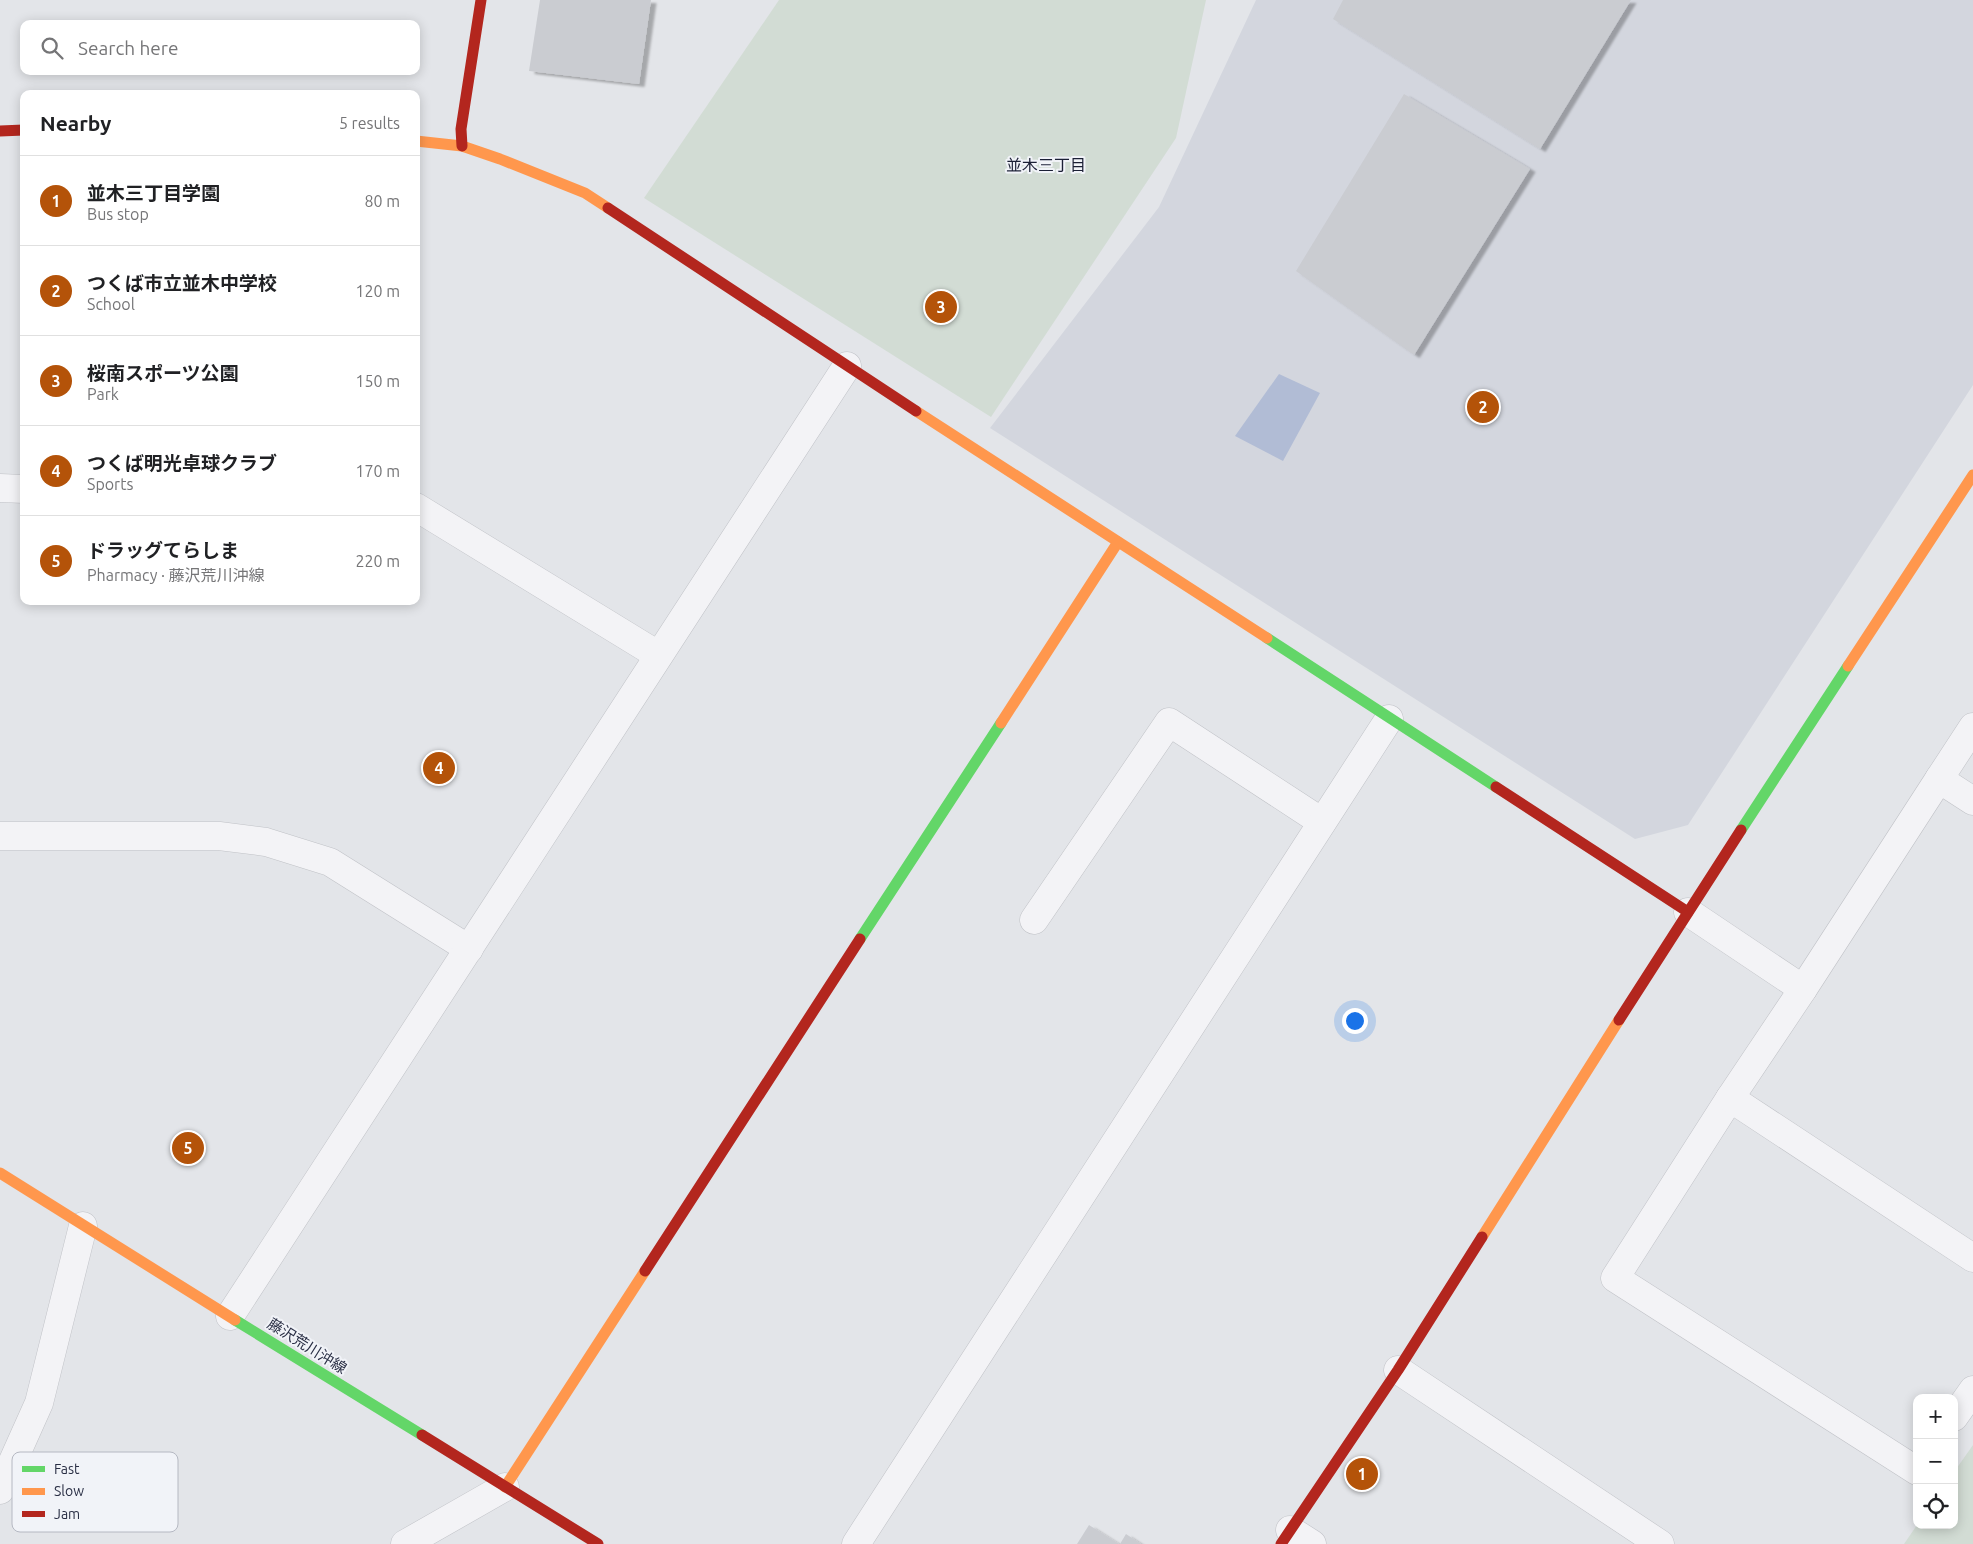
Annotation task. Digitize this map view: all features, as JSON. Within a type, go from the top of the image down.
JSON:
[{"type":"street","points":[[462,146],[461,129],[481,0]]},
{"type":"street","points":[[0,131],[20,130]]},
{"type":"street","points":[[420,141],[462,146],[585,192],[847,366],[1688,912],[1803,989]]},
{"type":"street","points":[[230,1316],[847,366]]},
{"type":"street","points":[[1295,1539],[1398,1370],[1688,912],[1973,475]]},
{"type":"street","points":[[0,488],[20,489]]},
{"type":"street","points":[[420,509],[658,655]]},
{"type":"street","points":[[405,1544],[505,1487],[1118,542]]},
{"type":"street","points":[[856,1544],[1389,719]]},
{"type":"street","points":[[1034,920],[1169,722],[1322,822]]},
{"type":"street","points":[[1913,1468],[1615,1278],[1730,1098],[1973,727]]},
{"type":"street","points":[[1939,779],[1973,801]]},
{"type":"street","points":[[0,836],[219,836],[266,842],[330,862],[469,949]]},
{"type":"street","points":[[1730,1098],[1973,1258]]},
{"type":"street","name":"藤沢荒川沖線","points":[[0,1173],[598,1544]]},
{"type":"street","points":[[17,1452],[39,1404],[83,1226]]},
{"type":"street","points":[[1398,1370],[1660,1544]]},
{"type":"street","points":[[1958,1411],[1973,1390]]},
{"type":"street","points":[[0,1490],[12,1464]]},
{"type":"shaded area","points":[[779,0],[1206,0],[1176,138],[991,417],[644,198]]},
{"type":"shaded area","points":[[1256,0],[1973,0],[1973,385],[1688,825],[1635,839],[990,428],[1159,207]]},
{"type":"shaded area","points":[[1973,1445],[1973,1544],[1904,1544],[1914,1529],[1958,1529],[1958,1466]]},
{"type":"water","points":[[1279,374],[1320,393],[1283,461],[1235,436]]},
{"type":"building","points":[[540,0],[651,0],[639,84],[529,71]]},
{"type":"building","points":[[1343,0],[1631,0],[1540,149],[1333,19]]},
{"type":"building","points":[[1404,94],[1530,169],[1414,355],[1296,271]]},
{"type":"building","points":[[1089,1525],[1119,1544],[1077,1544]]},
{"type":"building","points":[[1126,1534],[1141,1544],[1120,1544]]},
{"type":"traffic: fast","points":[[1267,638],[1496,787]]},
{"type":"traffic: fast","points":[[1741,830],[1848,666]]},
{"type":"traffic: fast","points":[[860,939],[1001,723]]},
{"type":"traffic: fast","points":[[235,1320],[422,1435]]},
{"type":"traffic: slow","points":[[420,141],[462,146],[500,159],[585,193],[608,208]]},
{"type":"traffic: slow","points":[[916,411],[1267,638]]},
{"type":"traffic: slow","points":[[1848,666],[1973,475]]},
{"type":"traffic: slow","points":[[1001,723],[1118,542]]},
{"type":"traffic: slow","points":[[1482,1237],[1619,1020]]},
{"type":"traffic: slow","points":[[0,1173],[235,1320]]},
{"type":"traffic: slow","points":[[505,1487],[645,1271]]},
{"type":"traffic: jam","points":[[462,146],[461,129],[481,0]]},
{"type":"traffic: jam","points":[[0,131],[20,130]]},
{"type":"traffic: jam","points":[[608,208],[916,411]]},
{"type":"traffic: jam","points":[[1496,787],[1688,912]]},
{"type":"traffic: jam","points":[[1619,1020],[1741,830]]},
{"type":"traffic: jam","points":[[645,1271],[860,939]]},
{"type":"traffic: jam","points":[[1281,1544],[1398,1370],[1482,1237]]},
{"type":"traffic: jam","points":[[422,1435],[598,1544]]},
{"type":"place","name":"桜南スポーツ公園","points":[[941,307]]},
{"type":"place","name":"つくば市立並木中学校","points":[[1483,407]]},
{"type":"place","name":"つくば明光卓球クラブ","points":[[439,768]]},
{"type":"place","name":"ドラッグてらしま","points":[[188,1148]]},
{"type":"place","name":"並木三丁目学園","points":[[1362,1474]]},
{"type":"district","name":"並木三丁目","points":[[1046,165]]}]
